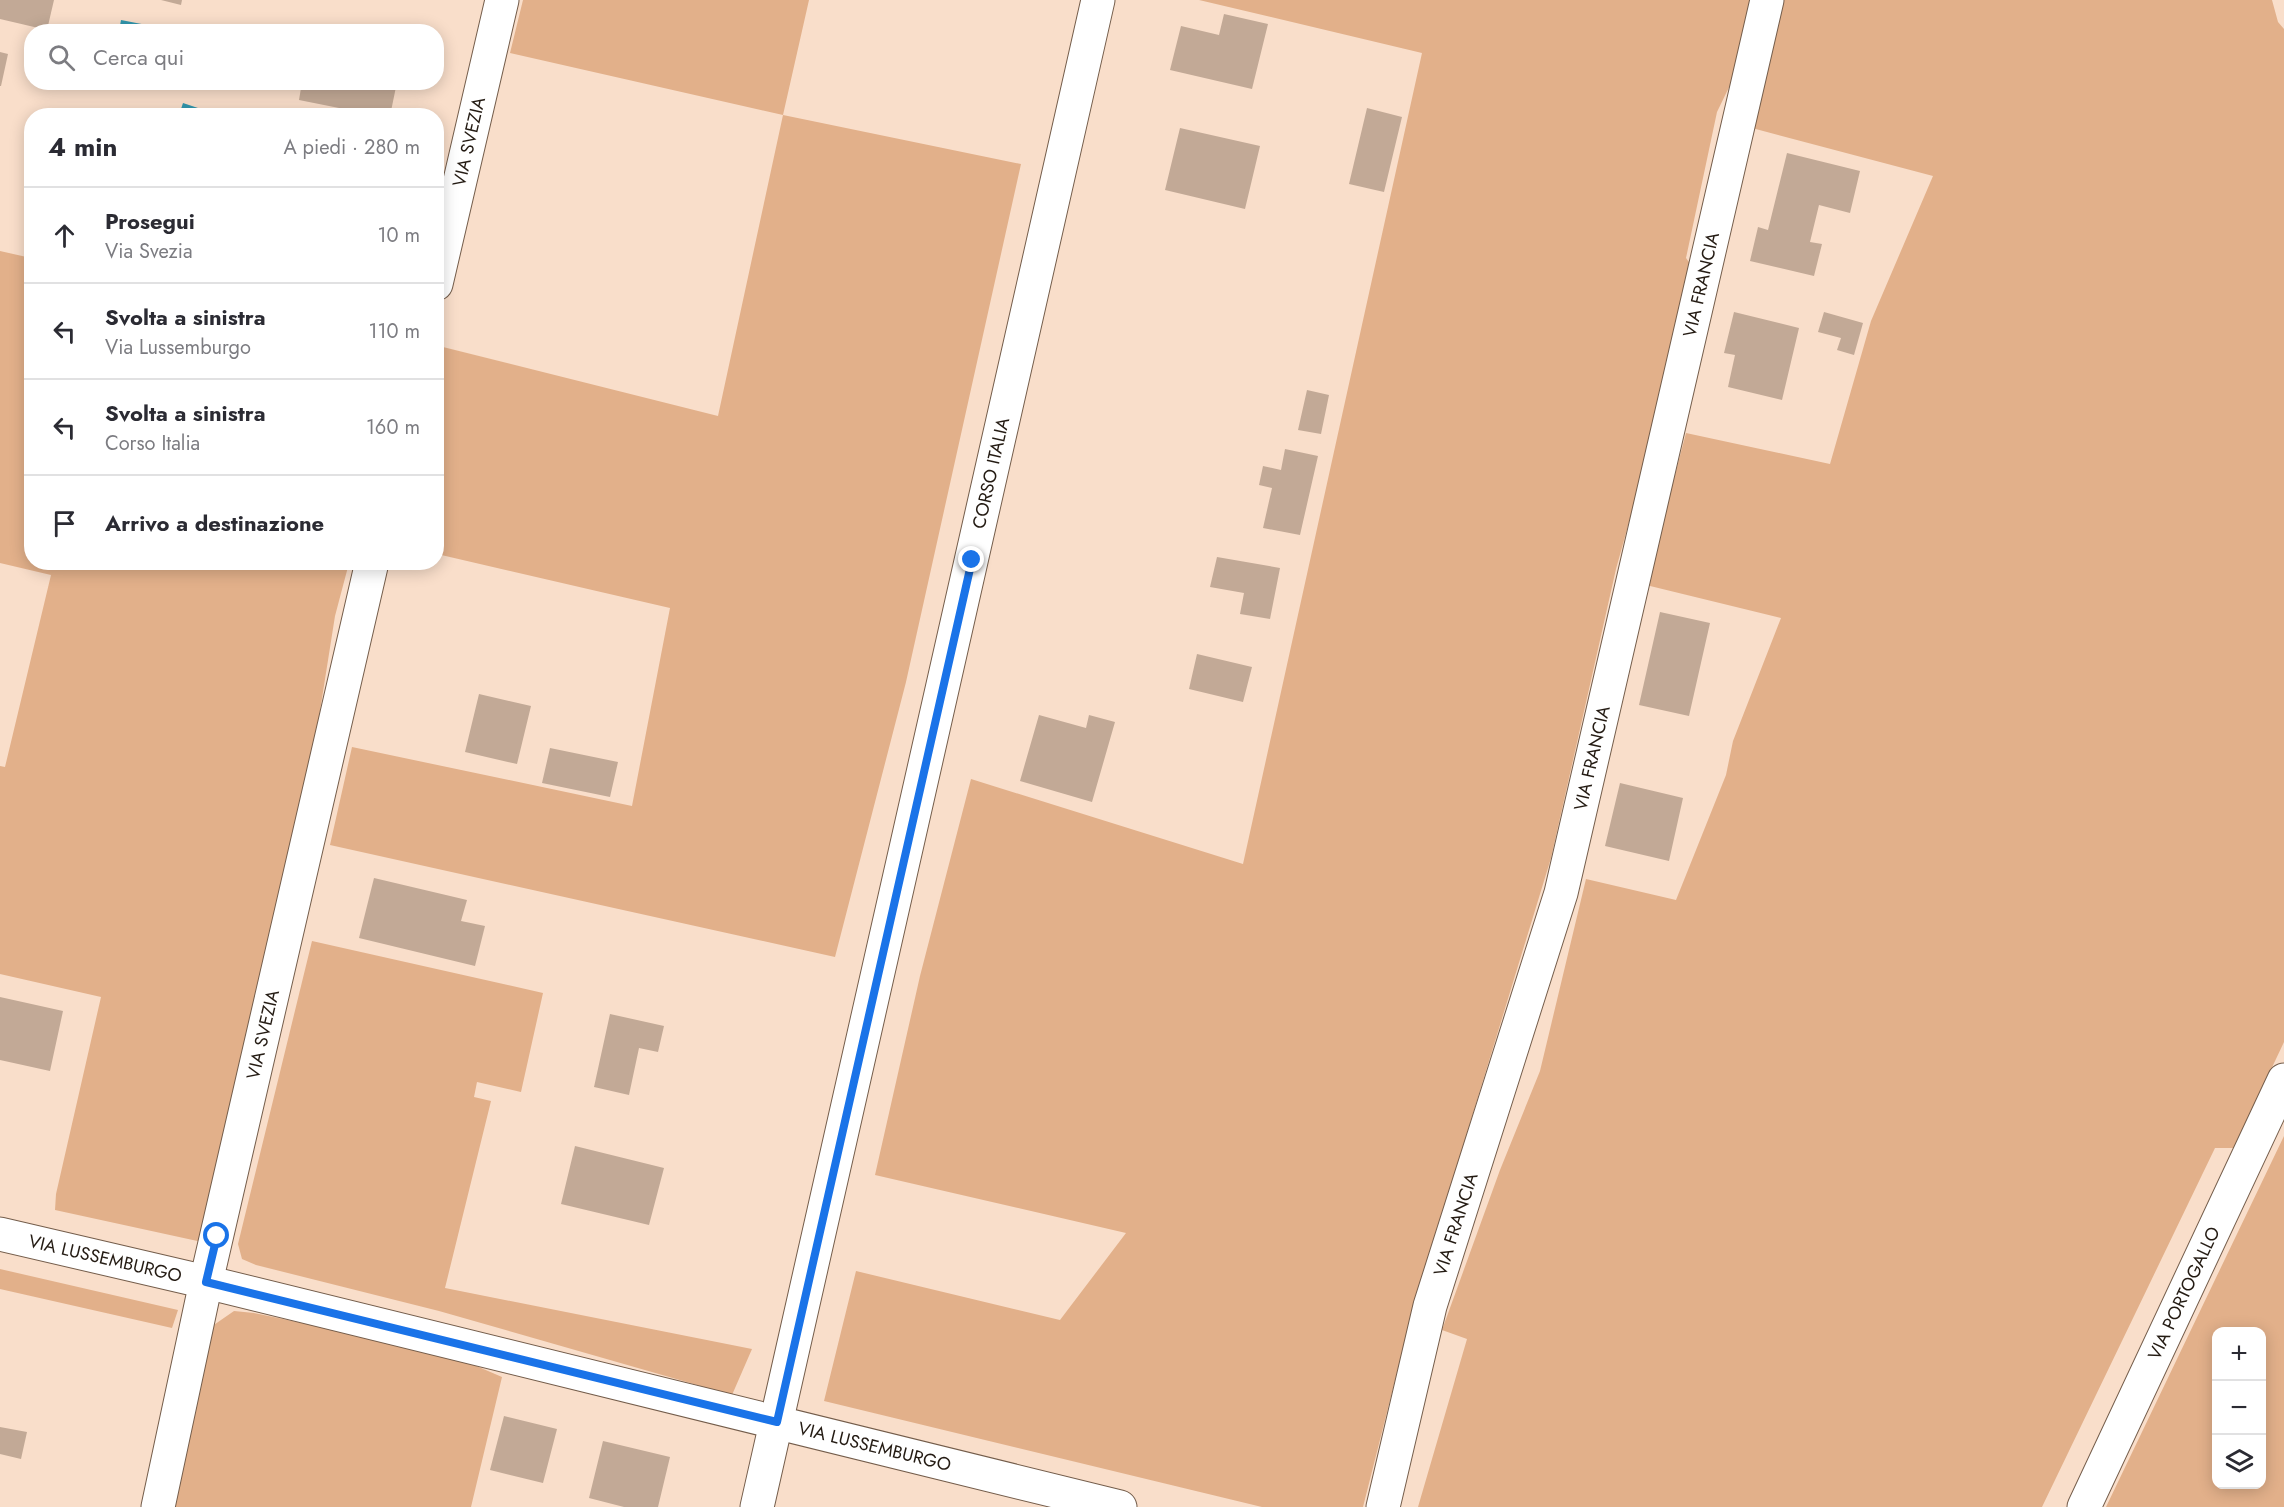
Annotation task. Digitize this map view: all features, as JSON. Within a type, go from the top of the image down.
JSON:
[{"type":"street","name":"VIA SVEZIA","points":[[444,250],[502,0]]},
{"type":"street","name":"CORSO ITALIA","points":[[757,1507],[1098,0]]},
{"type":"street","name":"VIA FRANCIA","points":[[1383,1507],[1430,1306],[1561,893],[1767,0]]},
{"type":"street","name":"VIA SVEZIA","points":[[158,1507],[206,1282],[370,570]]},
{"type":"street","name":"VIA PORTOGALLO","points":[[2084,1507],[2284,1080]]},
{"type":"street","name":"VIA LUSSEMBURGO","points":[[0,1234],[206,1282],[1120,1507]]},
{"type":"shaded area","points":[[523,0],[809,0],[783,115],[510,53]]},
{"type":"shaded area","points":[[1199,0],[1752,0],[1733,79],[1717,112],[1686,258],[1694,269],[1665,392],[1616,569],[1551,858],[1412,1313],[1363,1507],[1262,1507],[824,1401],[856,1271],[1060,1320],[1126,1233],[875,1175],[920,976],[971,779],[1243,864],[1422,53]]},
{"type":"shaded area","points":[[1781,0],[2272,0],[2278,22],[2284,29],[2284,1042],[2234,1148],[2215,1148],[2042,1507],[1418,1507],[1467,1339],[1442,1330],[1500,1170],[1540,1071],[1586,879],[1676,900],[1726,775],[1733,741],[1781,618],[1646,585],[1686,433],[1830,464],[1871,321],[1933,176],[1752,128]]},
{"type":"shaded area","points":[[783,115],[1021,164],[906,682],[835,957],[330,845],[352,747],[632,806],[670,608],[444,556],[444,347],[718,416]]},
{"type":"shaded area","points":[[0,251],[24,256],[24,569],[0,563]]},
{"type":"shaded area","points":[[30,570],[347,570],[335,616],[316,736],[202,1242],[55,1210],[56,1194],[101,997],[0,974],[0,766],[5,767],[51,575]]},
{"type":"shaded area","points":[[312,941],[543,993],[521,1092],[477,1082],[474,1097],[491,1101],[445,1288],[752,1349],[732,1395],[439,1311],[256,1265],[242,1259],[238,1244]]},
{"type":"shaded area","points":[[2284,1136],[2284,1507],[2106,1507]]},
{"type":"shaded area","points":[[0,1269],[178,1310],[172,1328],[0,1289]]},
{"type":"shaded area","points":[[234,1311],[254,1313],[446,1353],[502,1377],[471,1507],[170,1507],[208,1329]]},
{"type":"water","points":[[121,20],[142,24],[120,24]]},
{"type":"water","points":[[183,103],[198,108],[181,108]]},
{"type":"building","points":[[0,0],[54,0],[48,24],[24,25],[0,19]]},
{"type":"building","points":[[161,0],[182,0],[181,5]]},
{"type":"building","points":[[1224,14],[1268,24],[1252,89],[1170,70],[1181,26],[1219,35]]},
{"type":"building","points":[[0,52],[8,54],[1,86],[0,86]]},
{"type":"building","points":[[301,90],[395,90],[392,108],[339,108],[299,100]]},
{"type":"building","points":[[1367,108],[1402,117],[1384,192],[1349,184]]},
{"type":"building","points":[[1180,128],[1260,146],[1245,209],[1165,190]]},
{"type":"building","points":[[1787,153],[1860,171],[1850,213],[1819,205],[1810,242],[1822,244],[1814,276],[1750,261],[1758,227],[1768,230]]},
{"type":"building","points":[[1734,312],[1799,328],[1782,400],[1728,387],[1735,355],[1724,353]]},
{"type":"building","points":[[1824,312],[1863,323],[1854,355],[1837,350],[1841,338],[1818,332]]},
{"type":"building","points":[[1307,390],[1329,395],[1321,434],[1298,430]]},
{"type":"building","points":[[1285,449],[1318,456],[1300,535],[1263,528],[1272,488],[1259,485],[1263,466],[1281,470]]},
{"type":"building","points":[[1217,557],[1280,568],[1270,619],[1240,614],[1244,593],[1210,587]]},
{"type":"building","points":[[1660,612],[1710,623],[1689,716],[1639,705]]},
{"type":"building","points":[[1197,654],[1252,667],[1243,702],[1189,689]]},
{"type":"building","points":[[479,694],[531,706],[517,764],[465,752]]},
{"type":"building","points":[[1039,715],[1086,728],[1089,715],[1115,722],[1092,802],[1020,781]]},
{"type":"building","points":[[550,748],[618,762],[610,797],[542,783]]},
{"type":"building","points":[[1620,783],[1683,798],[1669,861],[1605,846]]},
{"type":"building","points":[[374,878],[467,900],[461,921],[485,926],[475,966],[359,938]]},
{"type":"building","points":[[0,997],[63,1011],[50,1071],[0,1060]]},
{"type":"building","points":[[610,1014],[664,1026],[658,1052],[639,1048],[629,1095],[594,1087]]},
{"type":"building","points":[[575,1146],[664,1168],[649,1225],[561,1204]]},
{"type":"building","points":[[504,1416],[557,1429],[543,1483],[490,1470]]},
{"type":"building","points":[[0,1427],[27,1432],[21,1459],[0,1454]]},
{"type":"building","points":[[603,1441],[670,1457],[658,1507],[624,1507],[589,1498]]},
{"type":"route","points":[[217,1236],[206,1282],[777,1422],[972,560]]}]
